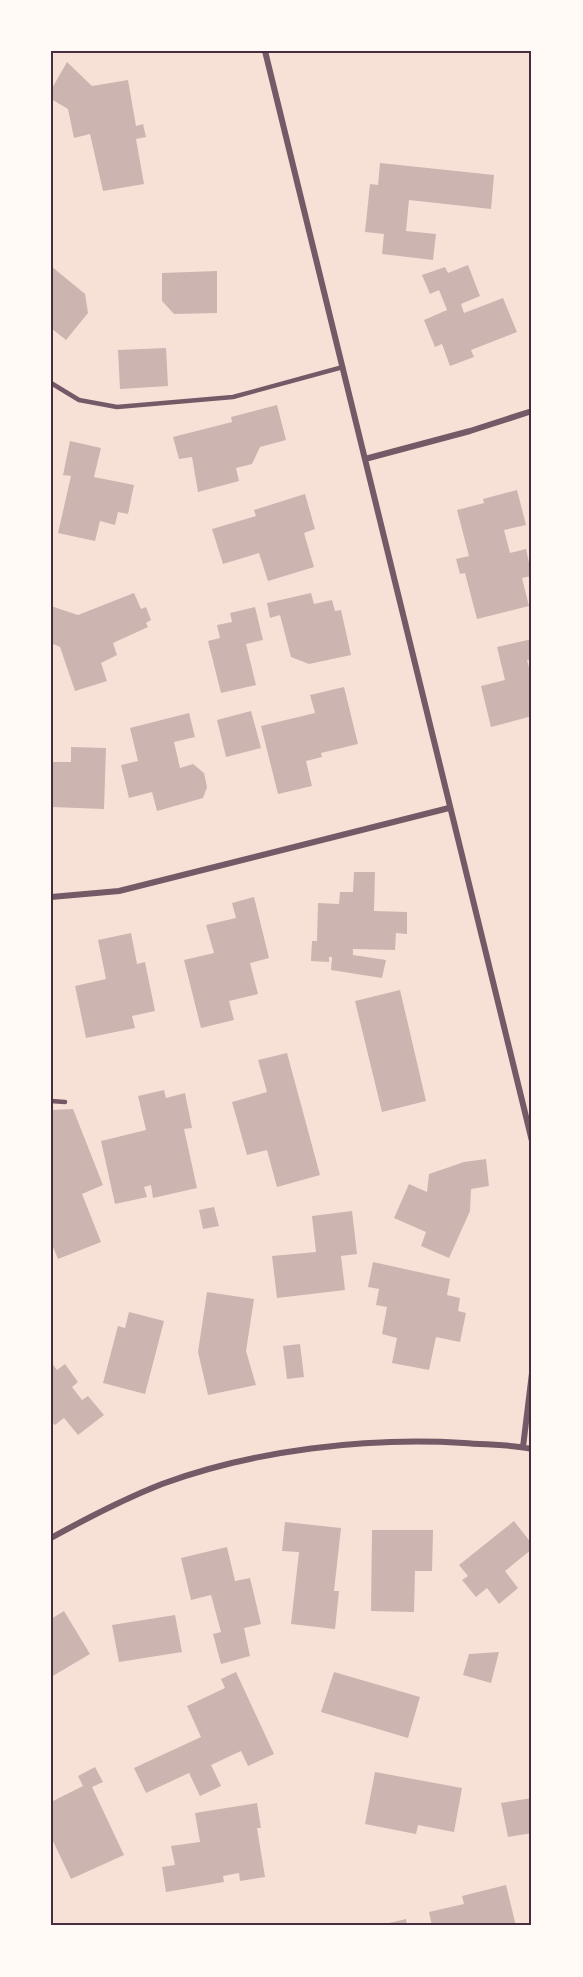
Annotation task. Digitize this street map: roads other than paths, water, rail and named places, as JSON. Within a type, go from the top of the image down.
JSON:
[{"type":"street","points":[[265,51],[532,1142]]},
{"type":"street","points":[[365,459],[470,431],[532,411]]},
{"type":"street","points":[[51,897],[119,891],[449,808]]},
{"type":"street","points":[[523,1447],[532,1373]]},
{"type":"street","points":[[51,1538],[93,1514],[163,1484],[240,1462],[327,1445],[428,1441],[532,1449]]},
{"type":"lane","points":[[51,383],[80,400],[117,407],[233,397],[343,367]]},
{"type":"lane","points":[[51,1101],[65,1102]]}]
